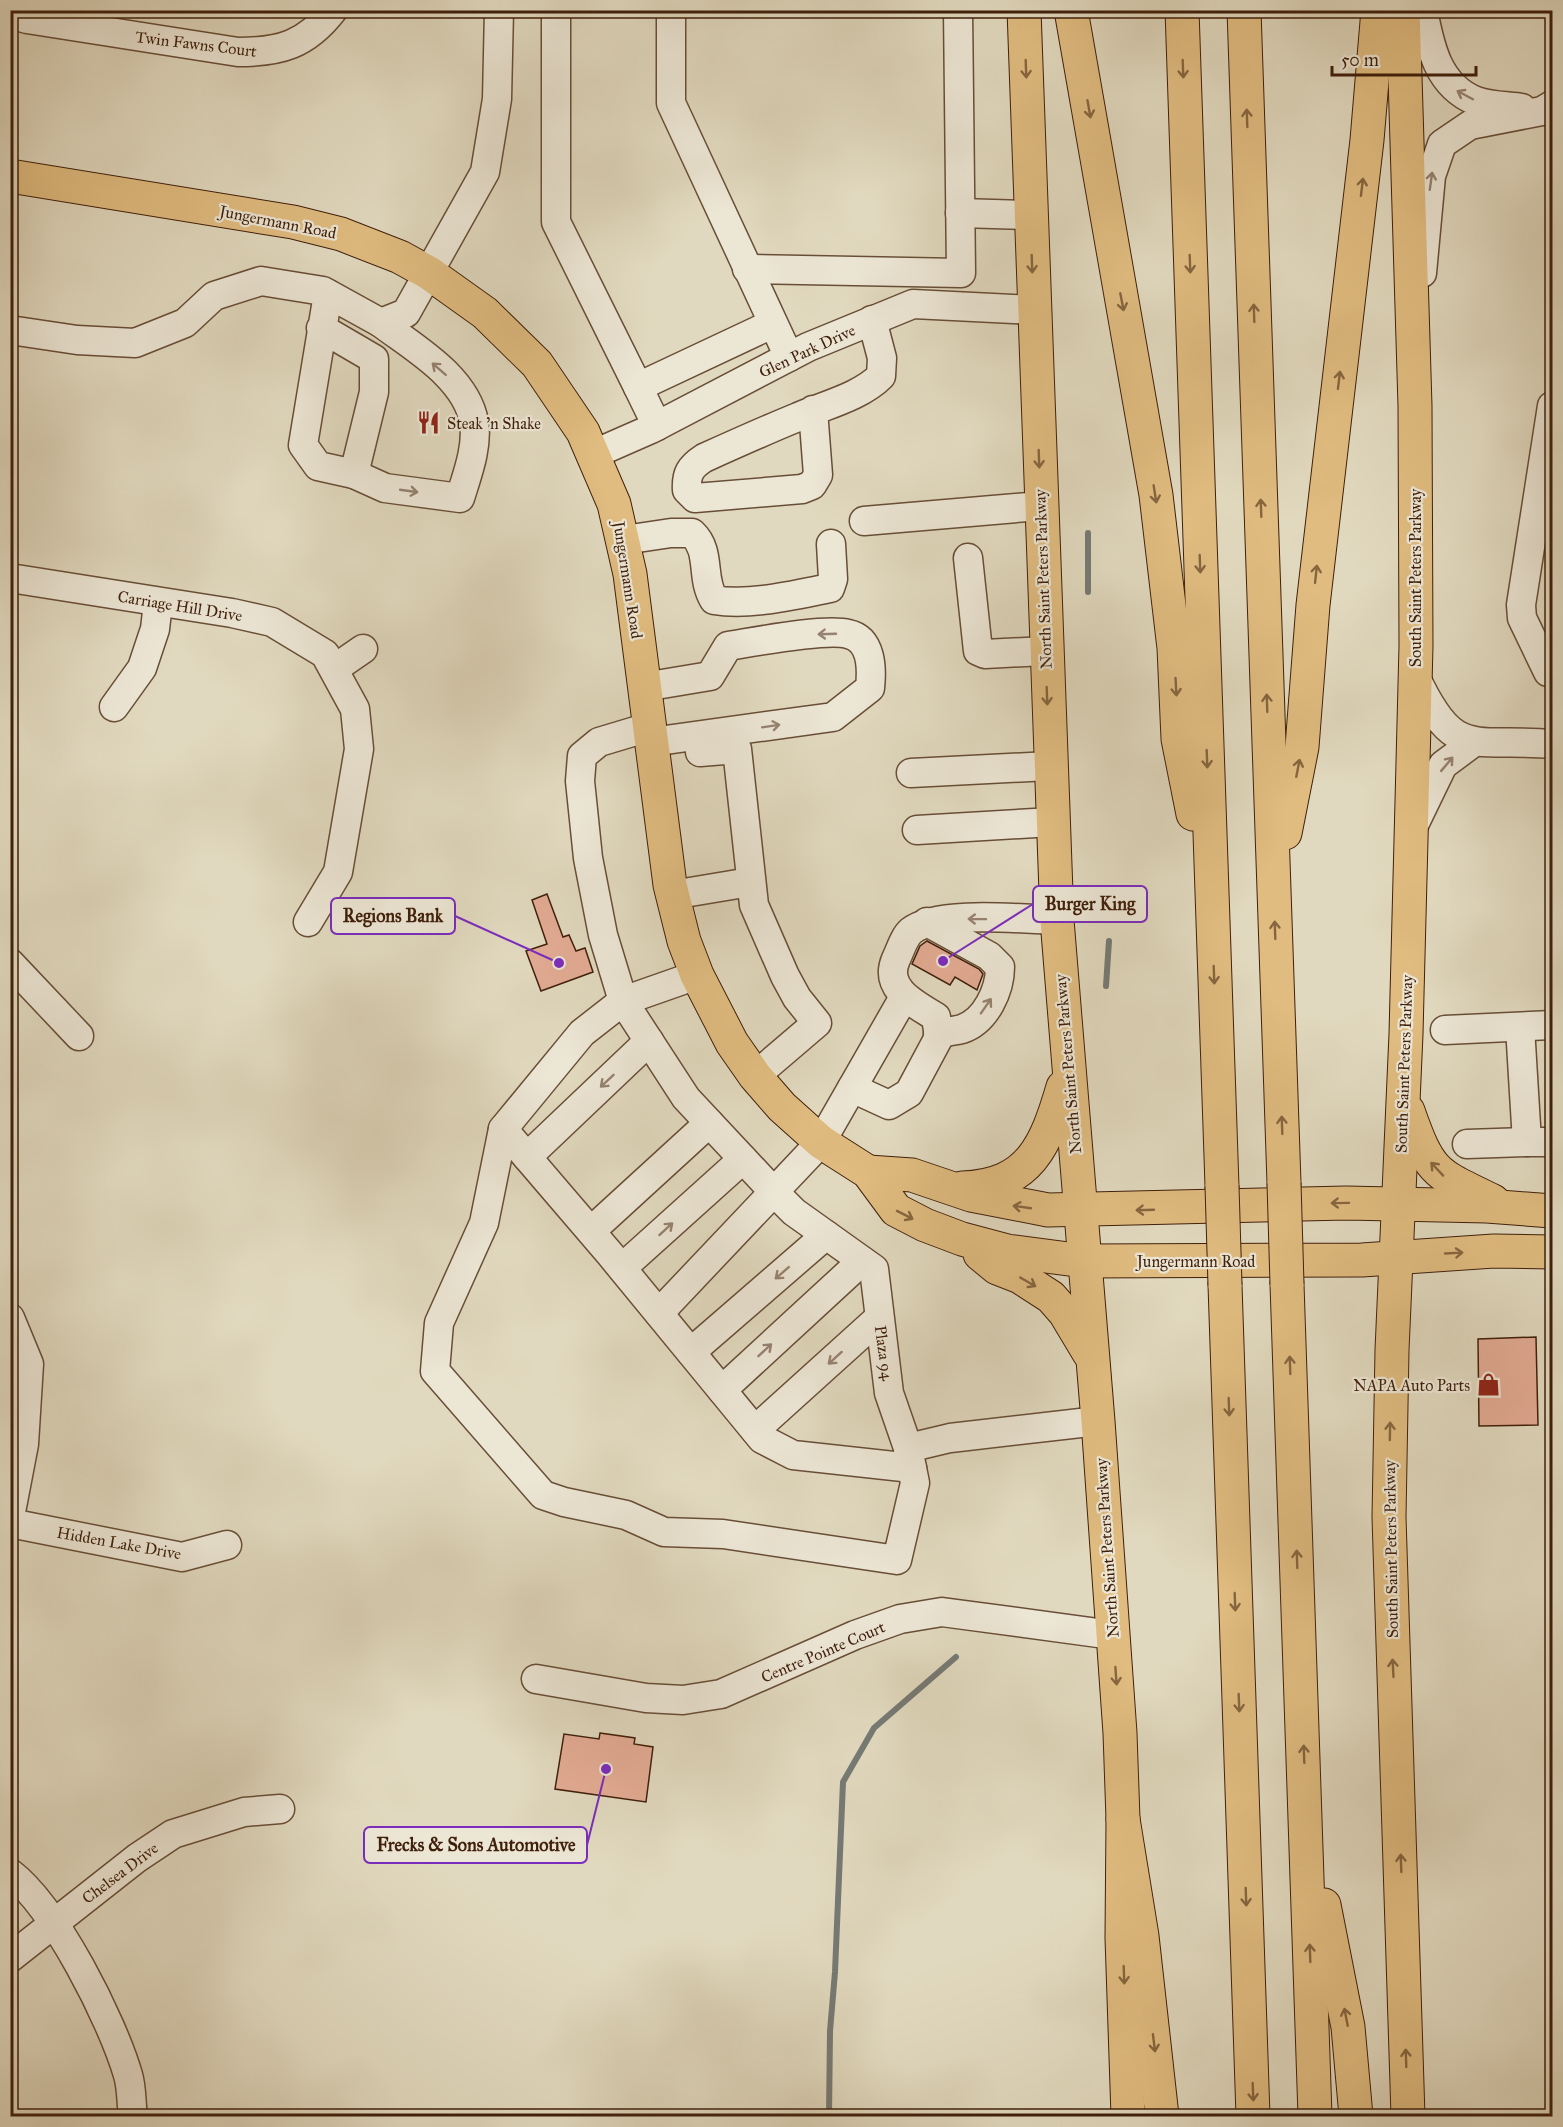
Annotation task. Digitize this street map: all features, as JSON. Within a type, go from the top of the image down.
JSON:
[{"type":"main road","name":"North Saint Peters Parkway","points":[[1024,10],[1049,766],[1068,1071],[1098,1421],[1113,1635],[1123,1819],[1122,1938],[1128,2116]]},
{"type":"main road","points":[[1071,10],[1156,495],[1174,648],[1178,739],[1212,916]]},
{"type":"main road","points":[[1182,10],[1253,2116]]},
{"type":"main road","points":[[1244,10],[1315,2116]]},
{"type":"main road","points":[[1274,887],[1302,747],[1316,583],[1367,140],[1378,10]]},
{"type":"main road","name":"South Saint Peters Parkway","points":[[1403,10],[1413,343],[1415,676],[1404,1096],[1395,1258],[1389,1517],[1408,2116]]},
{"type":"main road","name":"Jungermann Road","points":[[10,176],[293,222],[341,234],[375,247],[429,273],[485,314],[537,364],[559,393],[594,454],[614,504],[624,540],[672,895],[684,941],[697,975],[732,1042],[755,1076],[782,1107],[821,1142],[868,1172],[896,1210],[962,1239],[1007,1251],[1052,1259],[1084,1261],[1395,1258],[1494,1251],[1552,1252]]},
{"type":"main road","points":[[949,1188],[982,1187],[1003,1181],[1022,1170],[1048,1135],[1068,1071]]},
{"type":"main road","points":[[1404,1096],[1423,1151],[1436,1170],[1450,1180],[1506,1207]]},
{"type":"main road","name":"Jungermann Road","points":[[868,1172],[912,1175],[1009,1205],[1048,1210],[1346,1203],[1506,1207],[1552,1211]]},
{"type":"main road","points":[[962,1239],[997,1269],[1020,1277],[1051,1297],[1065,1313],[1093,1359]]},
{"type":"main road","points":[[1305,1813],[1348,2028],[1356,2116]]},
{"type":"main road","points":[[1123,1819],[1142,1936],[1162,2116]]},
{"type":"street","name":"Twin Fawns Court","points":[[10,14],[27,19],[238,52],[270,52],[297,42],[324,21],[333,10]]},
{"type":"street","points":[[381,322],[406,313],[485,172],[497,99],[500,10]]},
{"type":"street","points":[[556,10],[556,222],[657,426]]},
{"type":"street","points":[[671,10],[671,103],[789,357]]},
{"type":"street","points":[[747,269],[961,273],[958,10]]},
{"type":"street","points":[[1423,10],[1430,43],[1441,72],[1455,90],[1478,102],[1547,108]]},
{"type":"street","points":[[1413,343],[1431,176],[1442,144],[1470,125],[1547,108]]},
{"type":"street","points":[[960,213],[1030,216]]},
{"type":"street","points":[[10,330],[77,340],[135,343],[185,322],[214,296],[261,281],[328,294],[381,322],[459,387],[474,421],[472,459],[460,498],[385,488],[354,474],[318,466],[303,445],[328,294]]},
{"type":"street","name":"Glen Park Drive","points":[[594,454],[657,426],[789,357],[913,304],[1034,310]]},
{"type":"street","points":[[813,410],[818,475],[812,485],[802,489],[714,498],[695,498],[687,490],[686,475],[694,464],[813,410],[869,387],[881,376],[882,358],[872,320]]},
{"type":"street","points":[[638,387],[772,324]]},
{"type":"street","points":[[321,328],[374,359],[374,393],[354,474]]},
{"type":"street","points":[[1552,406],[1521,605],[1522,618],[1548,672],[1552,673]]},
{"type":"street","points":[[864,521],[1040,506]]},
{"type":"street","points":[[624,540],[671,532],[692,533],[702,542],[708,591],[714,600],[725,602],[795,595],[830,588],[833,579],[831,544]]},
{"type":"street","points":[[968,558],[978,651],[985,654],[1045,651]]},
{"type":"street","name":"Carriage Hill Drive","points":[[10,578],[272,622],[325,654],[355,709],[359,748],[338,872],[308,922]]},
{"type":"street","points":[[114,707],[142,668],[154,629],[158,603]]},
{"type":"street","points":[[644,687],[710,676],[728,646],[825,633],[849,634],[866,647],[872,669],[870,688],[833,717],[651,742]]},
{"type":"street","points":[[334,669],[363,649]]},
{"type":"street","points":[[1415,676],[1439,721],[1453,735],[1474,742],[1552,744]]},
{"type":"street","name":"Plaza 94","points":[[503,1129],[484,1223],[439,1323],[435,1371],[543,1495],[564,1502],[626,1515],[664,1532],[723,1534],[897,1560],[915,1483],[910,1458],[889,1394],[874,1269],[794,1212],[686,1098],[623,1001],[603,935],[588,858],[580,781],[582,756],[599,742],[651,742]]},
{"type":"street","points":[[651,742],[737,749],[754,905],[776,957],[797,998],[817,1023],[755,1076]]},
{"type":"street","points":[[1411,832],[1443,765],[1474,742]]},
{"type":"street","points":[[911,773],[1049,766]]},
{"type":"street","points":[[917,830],[1052,822]]},
{"type":"street","points":[[672,895],[750,882]]},
{"type":"street","points":[[852,1088],[889,1105],[909,1093],[939,1037],[936,1017],[904,997],[892,978],[894,965],[908,933],[927,922],[951,918],[1057,920]]},
{"type":"street","points":[[927,922],[989,956],[1000,967],[1000,983],[996,993],[977,1019],[963,1029],[938,1033]]},
{"type":"street","points":[[10,963],[79,1036]]},
{"type":"street","points":[[697,975],[623,1001],[582,1033],[503,1129],[591,1231],[762,1439],[793,1455],[910,1458],[950,1438],[1098,1421]]},
{"type":"street","points":[[659,1313],[821,1142],[904,997]]},
{"type":"street","points":[[1445,1030],[1552,1025]]},
{"type":"street","points":[[1467,1144],[1540,1142],[1520,1027]]},
{"type":"street","points":[[527,1157],[649,1041]]},
{"type":"street","points":[[591,1231],[709,1123]]},
{"type":"street","points":[[622,1269],[744,1160]]},
{"type":"street","points":[[691,1352],[826,1235]]},
{"type":"street","points":[[1552,1252],[1552,1257]]},
{"type":"street","points":[[722,1390],[862,1261]]},
{"type":"street","points":[[10,1318],[29,1364],[24,1444],[10,1517]]},
{"type":"street","points":[[755,1430],[879,1318]]},
{"type":"street","name":"Hidden Lake Drive","points":[[10,1523],[182,1557],[227,1545]]},
{"type":"street","name":"Centre Pointe Court","points":[[536,1679],[646,1698],[683,1700],[712,1696],[758,1680],[855,1635],[900,1619],[942,1612],[1113,1635]]},
{"type":"street","name":"Chelsea Drive","points":[[10,1958],[137,1858],[173,1834],[244,1812],[280,1809]]},
{"type":"street","points":[[10,1873],[24,1883],[52,1923],[101,2003],[129,2077],[133,2116]]},
{"type":"building","points":[[547,894],[563,937],[569,935],[576,951],[585,948],[593,972],[541,991],[526,951],[547,944],[532,900]]},
{"type":"building","points":[[927,941],[979,969],[983,974],[977,990],[955,977],[950,985],[912,964],[920,946]]},
{"type":"building","points":[[1536,1337],[1538,1425],[1479,1426],[1478,1339]]},
{"type":"building","points":[[600,1733],[635,1738],[634,1744],[653,1747],[646,1802],[555,1789],[564,1734],[599,1739]]},
{"type":"waterway","points":[[1088,533],[1088,592]]},
{"type":"waterway","points":[[1106,986],[1109,941]]},
{"type":"waterway","points":[[829,2116],[830,2031],[835,1972],[843,1782],[874,1728],[956,1657]]},
{"type":"place","name":"Steak 'n Shake","points":[[429,423]]},
{"type":"place","name":"Burger King","points":[[943,961]]},
{"type":"place","name":"Regions Bank","points":[[559,963]]},
{"type":"place","name":"NAPA Auto Parts","points":[[1488,1385]]},
{"type":"place","name":"Frecks & Sons Automotive","points":[[606,1769]]}]
